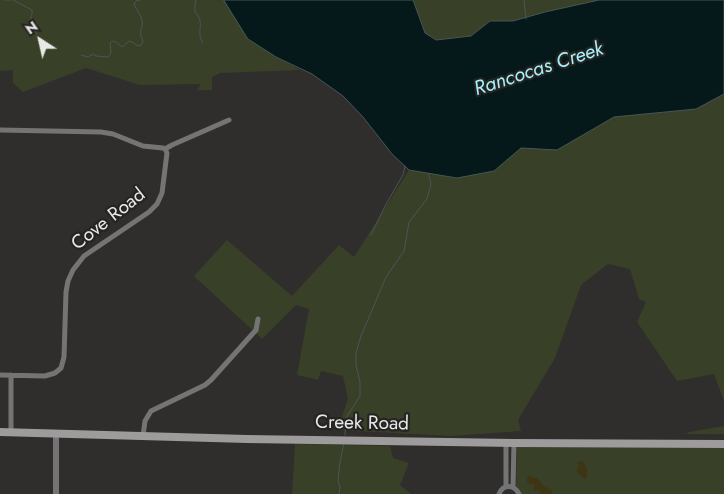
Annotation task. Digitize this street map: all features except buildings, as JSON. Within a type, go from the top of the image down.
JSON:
[{"type":"main road","name":"Creek Road","points":[[0,432],[248,439],[724,444]]},
{"type":"street","points":[[0,130],[101,132],[113,134],[143,146],[165,149],[229,120]]},
{"type":"street","name":"Cove Road","points":[[0,375],[44,376],[55,373],[61,368],[64,356],[66,292],[73,270],[84,256],[149,212],[157,204],[162,193],[167,153],[165,149]]},
{"type":"street","points":[[143,436],[145,421],[151,411],[211,380],[256,330],[258,319]]},
{"type":"street","points":[[11,375],[11,432]]},
{"type":"street","points":[[56,433],[56,494]]},
{"type":"street","points":[[506,443],[506,486]]},
{"type":"street","points":[[513,487],[514,443]]},
{"type":"street","points":[[499,494],[506,486],[513,487],[519,494]]},
{"type":"green space","points":[[0,0],[224,0],[248,39],[300,70],[220,73],[212,77],[212,90],[197,90],[201,84],[140,85],[86,68],[23,92],[13,83],[13,70],[0,71]]},
{"type":"green space","points":[[413,0],[599,0],[513,21],[490,21],[471,36],[436,40],[425,33]]},
{"type":"green space","points":[[724,94],[724,401],[714,374],[677,381],[637,322],[646,302],[639,299],[630,269],[608,264],[581,285],[555,358],[518,420],[521,431],[451,436],[337,430],[348,399],[343,376],[321,371],[318,380],[297,375],[309,309],[296,305],[262,339],[194,276],[227,240],[292,296],[339,245],[354,257],[409,170],[457,178],[494,171],[521,148],[557,150],[614,117],[696,109]]},
{"type":"green space","points":[[724,426],[724,434],[686,434],[689,432]]},
{"type":"green space","points":[[615,443],[724,446],[724,494],[521,494],[516,485],[517,447]]},
{"type":"green space","points":[[295,444],[390,446],[393,458],[409,463],[400,485],[411,494],[292,494]]},
{"type":"sand","points":[[582,461],[587,470],[585,479],[577,472],[579,467],[577,463]]},
{"type":"sand","points":[[530,475],[537,478],[552,491],[552,494],[541,494],[539,490],[534,491],[534,484],[527,482],[527,478]]},
{"type":"water","name":"Rancocas Creek","points":[[224,0],[413,0],[425,33],[436,40],[471,36],[490,21],[513,21],[599,0],[724,0],[724,94],[696,109],[614,117],[557,150],[521,148],[494,171],[457,178],[409,170],[392,154],[363,117],[343,96],[312,74],[276,57],[248,39]]},
{"type":"waterway","points":[[5,0],[11,0]]},
{"type":"waterway","points":[[13,0],[32,10],[31,21],[37,34]]},
{"type":"waterway","points":[[81,55],[88,57],[93,54],[108,57],[111,53],[110,43],[112,41],[122,47],[129,41],[138,46],[141,45],[143,41],[141,34],[142,20],[134,4],[140,0]]},
{"type":"waterway","points":[[196,0],[195,12],[200,20],[200,35],[203,43]]},
{"type":"waterway","points":[[524,0],[526,19]]},
{"type":"waterway","points":[[371,235],[403,175],[405,166]]},
{"type":"waterway","points":[[345,435],[346,418],[360,396],[356,353],[361,336],[386,277],[404,251],[409,222],[427,199],[431,184],[428,174]]},
{"type":"waterway","points":[[339,494],[340,487],[338,481],[344,443]]}]
